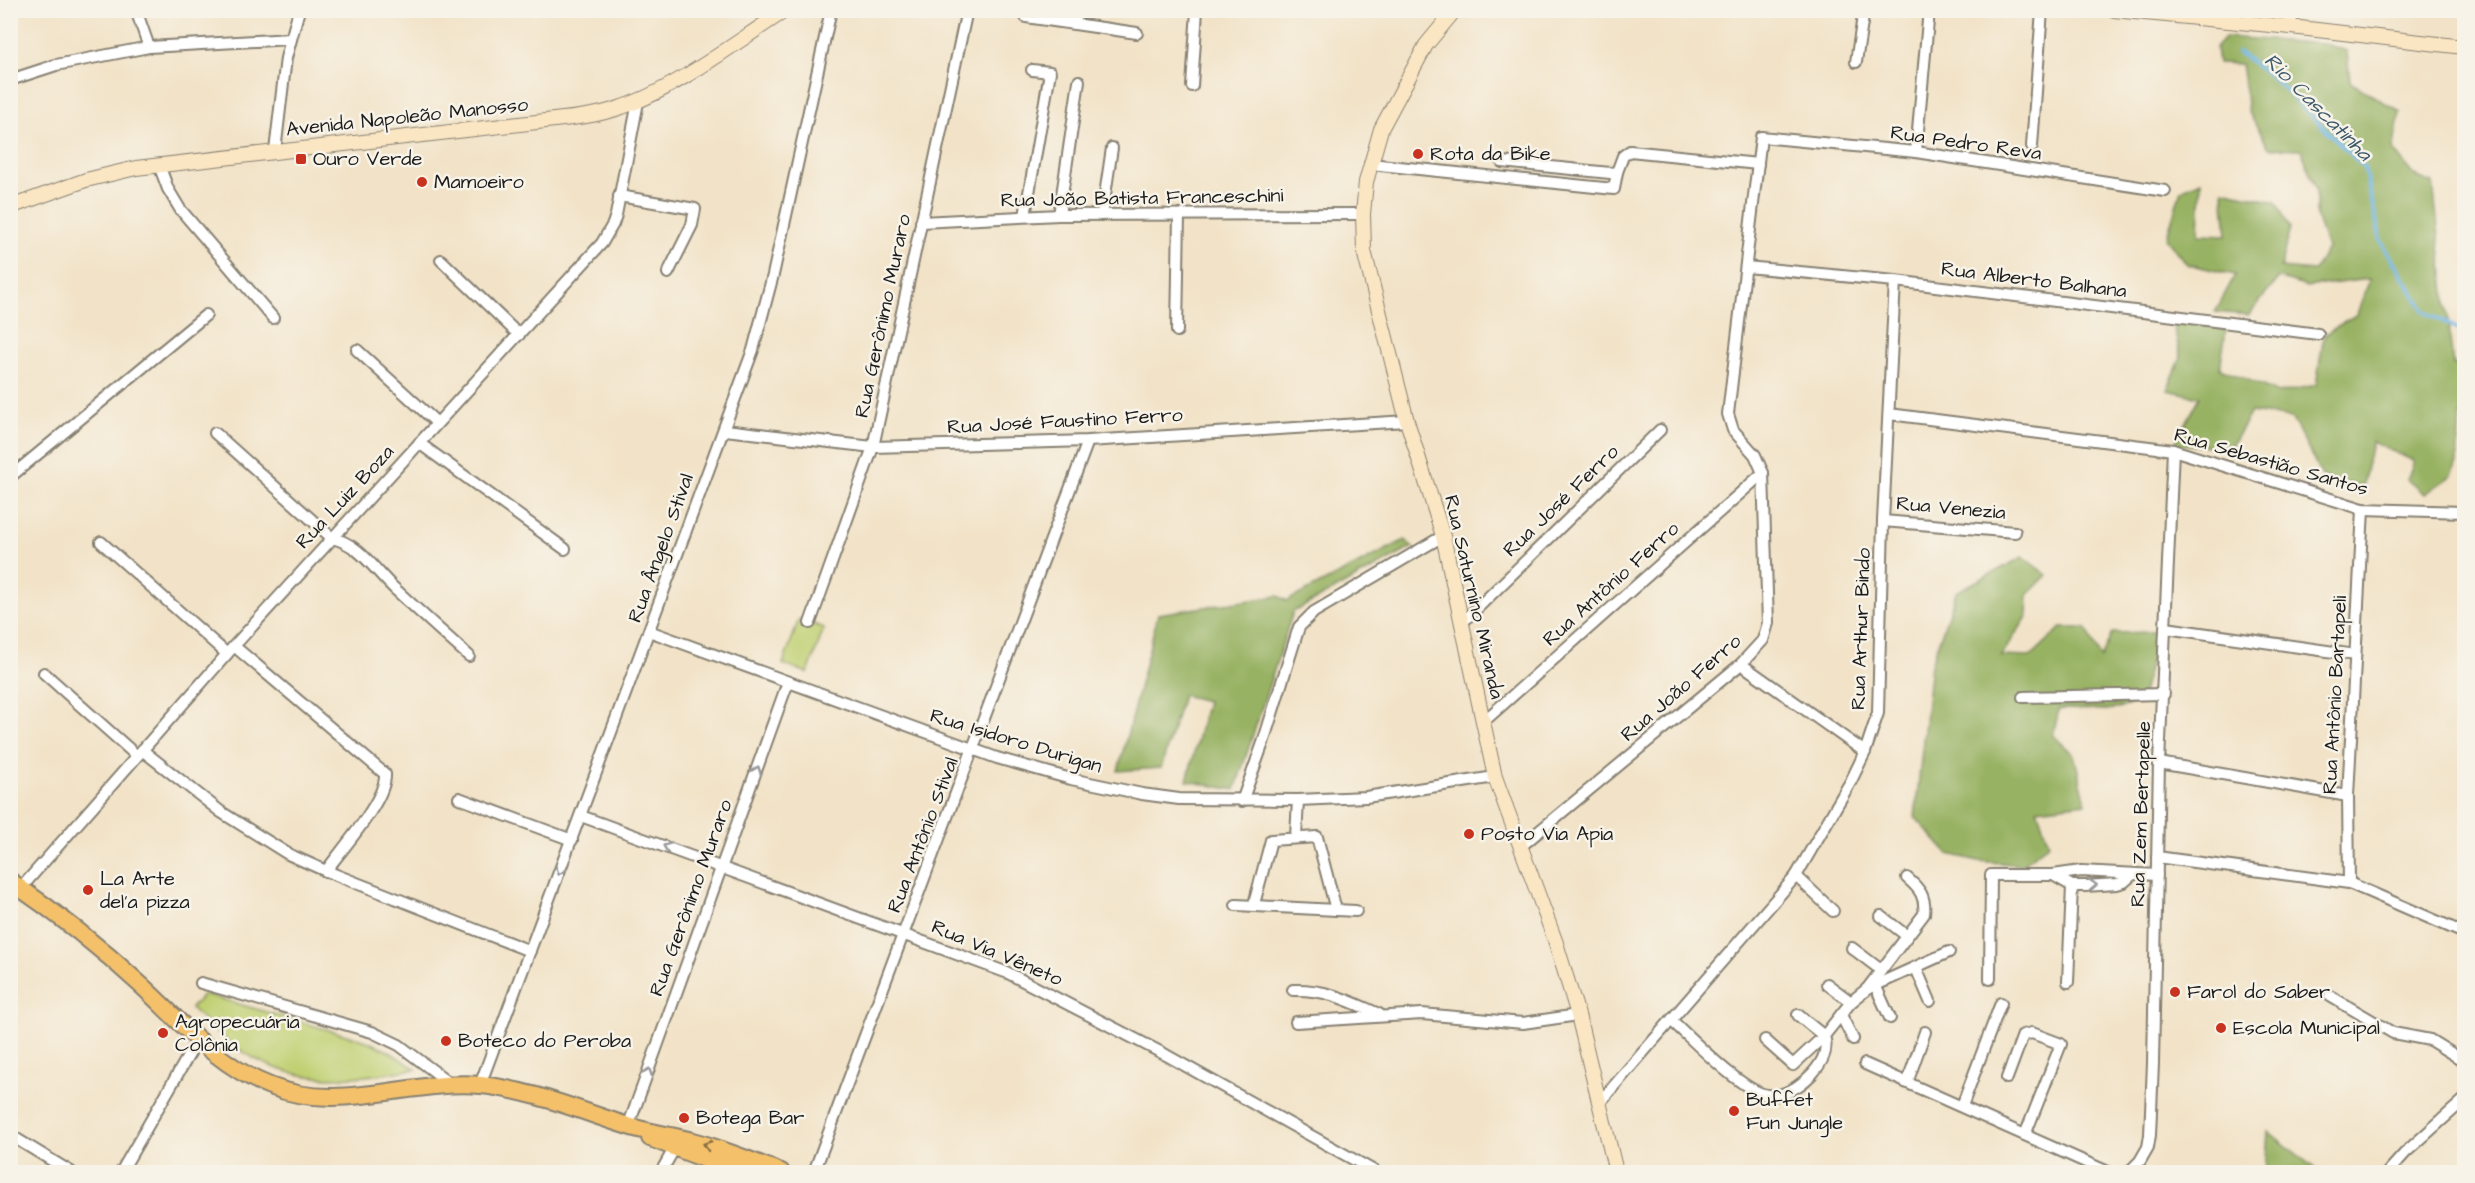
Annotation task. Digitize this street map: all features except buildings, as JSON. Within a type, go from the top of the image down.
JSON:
[{"type":"main road","name":"Avenida Napoleão Manosso","points":[[10,207],[86,180],[159,165],[563,120],[604,112],[638,102],[669,85],[786,10]]},
{"type":"main road","name":"Rua Saturnino Miranda","points":[[1433,35],[1441,10]]},
{"type":"main road","name":"Rua Saturnino Miranda","points":[[1455,10],[1433,35],[1402,86],[1381,129],[1370,164],[1363,214],[1364,251],[1407,421],[1443,536],[1496,777],[1556,944],[1578,1015],[1616,1173]]},
{"type":"main road","points":[[2114,10],[2464,47]]},
{"type":"main road","points":[[16,885],[109,956],[225,1062],[254,1079],[296,1095],[343,1098],[451,1084],[480,1085],[531,1095],[628,1126],[697,1142],[781,1173]]},
{"type":"main road","points":[[628,1126],[674,1149],[739,1173]]},
{"type":"street","points":[[136,10],[149,47]]},
{"type":"street","points":[[275,151],[284,72],[299,10]]},
{"type":"street","name":"Rua Ângelo Stival","points":[[480,1085],[724,430],[764,310],[831,10]]},
{"type":"street","name":"Rua Gerônimo Muraro","points":[[810,623],[873,447],[967,10]]},
{"type":"street","points":[[1074,24],[1077,10]]},
{"type":"street","points":[[1192,86],[1197,10]]},
{"type":"street","points":[[1856,62],[1864,10]]},
{"type":"street","points":[[1916,152],[1929,10]]},
{"type":"street","points":[[2032,146],[2042,10]]},
{"type":"street","points":[[2291,27],[2292,10]]},
{"type":"street","points":[[1026,17],[1137,33]]},
{"type":"street","points":[[10,80],[56,65],[149,47],[291,39]]},
{"type":"street","points":[[1025,216],[1050,72],[1032,70]]},
{"type":"street","points":[[1059,215],[1079,81]]},
{"type":"street","name":"Rua Luiz Boza","points":[[16,885],[140,753],[230,650],[602,243],[613,224],[638,102]]},
{"type":"street","name":"Rua Pedro Reva","points":[[1758,164],[1761,137],[1916,152],[2165,191]]},
{"type":"street","points":[[1102,215],[1112,148]]},
{"type":"street","points":[[1370,164],[1614,189],[1623,156],[1630,151],[1758,164],[1728,414],[1733,430],[1755,455],[1763,473]]},
{"type":"street","points":[[1502,162],[1617,172]]},
{"type":"street","points":[[159,165],[168,189],[180,209],[273,318]]},
{"type":"street","points":[[619,196],[695,209],[692,225],[668,273]]},
{"type":"street","points":[[1177,331],[1179,214]]},
{"type":"street","name":"Rua João Batista Franceschini","points":[[921,222],[1059,215],[1363,214]]},
{"type":"street","points":[[441,260],[519,335]]},
{"type":"street","name":"Rua Alberto Balhana","points":[[1746,267],[1896,281],[2318,334]]},
{"type":"street","name":"Rua Arthur Bindo","points":[[1600,1102],[1672,1022],[1796,876],[1851,781],[1864,752],[1878,713],[1883,520],[1896,281]]},
{"type":"street","points":[[10,477],[206,315]]},
{"type":"street","points":[[357,350],[437,423]]},
{"type":"street","name":"Rua Sebastião Santos","points":[[1889,414],[2173,450],[2363,509],[2464,512]]},
{"type":"street","name":"Rua José Faustino Ferro","points":[[724,430],[873,447],[1088,441],[1407,421]]},
{"type":"street","name":"Rua José Ferro","points":[[1462,623],[1660,430]]},
{"type":"street","points":[[215,433],[332,538],[342,540],[358,550],[399,593],[469,656]]},
{"type":"street","name":"Rua Antônio Stival","points":[[814,1173],[1088,441]]},
{"type":"street","points":[[419,443],[565,549]]},
{"type":"street","name":"Rua Zem Bertapelle","points":[[2129,1173],[2140,1161],[2148,1147],[2150,1135],[2159,763],[2164,694],[2173,450]]},
{"type":"street","name":"Rua João Ferro","points":[[1520,847],[1741,663],[1763,640],[1768,623],[1763,473]]},
{"type":"street","name":"Rua Antônio Ferro","points":[[1483,722],[1763,473]]},
{"type":"street","name":"Rua Antônio Bartapeli","points":[[2349,883],[2348,796],[2363,509]]},
{"type":"street","name":"Rua Venezia","points":[[1883,520],[2015,532]]},
{"type":"street","points":[[1242,801],[1299,627],[1314,612],[1443,536]]},
{"type":"street","points":[[101,542],[230,650],[385,774],[385,782],[377,802],[326,871]]},
{"type":"street","points":[[2166,628],[2355,655]]},
{"type":"street","name":"Rua Isidoro Durigan","points":[[650,631],[974,750],[1027,767],[1115,789],[1179,799],[1298,800],[1366,796],[1496,777]]},
{"type":"street","points":[[1741,663],[1864,752]]},
{"type":"street","points":[[44,673],[140,753],[245,828],[288,854],[530,951]]},
{"type":"street","name":"Rua Gerônimo Muraro","points":[[628,1126],[788,682]]},
{"type":"street","points":[[2023,697],[2164,694]]},
{"type":"street","points":[[2159,763],[2348,796]]},
{"type":"street","points":[[459,798],[572,840]]},
{"type":"street","points":[[1296,837],[1298,800]]},
{"type":"street","name":"Rua Via Vêneto","points":[[580,816],[904,934],[1035,986],[1166,1055],[1376,1173]]},
{"type":"street","points":[[1254,904],[1271,840],[1317,837],[1336,910]]},
{"type":"street","points":[[2157,857],[2349,883],[2464,933]]},
{"type":"street","points":[[1990,979],[1991,875],[2053,875],[2081,871],[2157,875]]},
{"type":"street","points":[[2053,875],[2072,886],[2117,884],[2124,882],[2132,875]]},
{"type":"street","points":[[1796,876],[1833,911]]},
{"type":"street","points":[[1871,988],[1881,970],[1924,914],[1925,902],[1919,888],[1907,878]]},
{"type":"street","points":[[2068,982],[2072,886]]},
{"type":"street","points":[[1236,905],[1254,904],[1356,911]]},
{"type":"street","points":[[1881,916],[1907,936]]},
{"type":"street","points":[[1852,948],[1881,970]]},
{"type":"street","points":[[1765,1040],[1793,1065],[1824,1036],[1851,1002],[1871,988],[1949,952]]},
{"type":"street","points":[[1916,968],[1930,1001]]},
{"type":"street","points":[[201,983],[372,1032],[399,1045],[451,1084]]},
{"type":"street","points":[[1827,984],[1851,1002]]},
{"type":"street","points":[[1871,988],[1890,1018]]},
{"type":"street","points":[[1293,990],[1315,990],[1341,997],[1382,1016]]},
{"type":"street","points":[[2330,996],[2392,1033],[2430,1040],[2464,1061]]},
{"type":"street","points":[[1962,1106],[2001,1004]]},
{"type":"street","points":[[1296,1022],[1422,1014],[1523,1023],[1578,1015]]},
{"type":"street","points":[[1841,1014],[1853,1039]]},
{"type":"street","points":[[1672,1022],[1747,1086],[1766,1095],[1780,1095],[1801,1085],[1822,1063],[1825,1049],[1824,1036],[1798,1015]]},
{"type":"street","points":[[1907,1083],[1925,1032]]},
{"type":"street","points":[[2007,1078],[2023,1035],[2032,1033],[2061,1044],[2025,1135]]},
{"type":"street","points":[[121,1173],[198,1039]]},
{"type":"street","points":[[1865,1064],[2108,1173]]},
{"type":"street","points":[[2388,1173],[2406,1152],[2464,1100]]},
{"type":"street","points":[[10,1135],[70,1173]]},
{"type":"street","points":[[661,1173],[674,1149]]},
{"type":"green space","points":[[2225,37],[2325,44],[2347,51],[2350,82],[2400,112],[2393,150],[2414,176],[2433,183],[2453,365],[2464,365],[2464,416],[2460,414],[2457,463],[2452,475],[2425,494],[2407,480],[2414,461],[2372,442],[2363,486],[2323,478],[2292,418],[2251,412],[2231,446],[2174,445],[2200,397],[2167,390],[2181,358],[2171,316],[2226,330],[2220,368],[2279,393],[2316,385],[2324,335],[2357,314],[2370,279],[2306,287],[2279,278],[2249,315],[2215,312],[2235,275],[2187,264],[2166,239],[2181,190],[2201,181],[2199,234],[2227,235],[2223,190],[2276,202],[2290,228],[2280,268],[2314,271],[2327,248],[2316,216],[2316,190],[2301,149],[2269,148],[2248,111],[2241,64],[2218,63],[2216,47]]},
{"type":"green space","points":[[1405,540],[1413,547],[1293,612],[1235,790],[1187,781],[1207,701],[1183,695],[1161,768],[1118,771],[1158,614],[1278,596],[1287,601]]},
{"type":"green space","points":[[2023,557],[2047,575],[2028,594],[2027,617],[2001,656],[2030,657],[2061,628],[2086,628],[2101,658],[2112,633],[2157,632],[2141,703],[2107,710],[2059,709],[2053,735],[2074,755],[2086,803],[2037,809],[2049,844],[2021,865],[1979,861],[1948,854],[1915,817],[1931,664],[1956,592]]},
{"type":"green space","points":[[799,619],[824,628],[808,673],[783,664]]},
{"type":"green space","points":[[204,994],[367,1041],[390,1052],[416,1069],[342,1078],[297,1074],[274,1068],[229,1042],[191,1008]]},
{"type":"green space","points":[[2268,1131],[2319,1172],[2265,1172]]},
{"type":"waterway","name":"Rio Cascatinha","points":[[2238,52],[2273,78],[2364,167],[2381,241],[2425,312],[2464,332]]},
{"type":"place","name":"Rota da Bike","points":[[1418,154]]},
{"type":"place","name":"Ouro Verde","points":[[301,159]]},
{"type":"place","name":"Mamoeiro","points":[[422,182]]},
{"type":"place","name":"Posto Via Apia","points":[[1469,834]]},
{"type":"place","name":"La Arte del'a pizza","points":[[88,890]]},
{"type":"place","name":"Farol do Saber","points":[[2175,992]]},
{"type":"place","name":"Escola Municipal","points":[[2221,1028]]},
{"type":"place","name":"Agropecuária Colônia","points":[[163,1033]]},
{"type":"place","name":"Boteco do Peroba","points":[[446,1041]]},
{"type":"place","name":"Buffet Fun Jungle","points":[[1734,1111]]},
{"type":"place","name":"Botega Bar","points":[[684,1118]]}]
